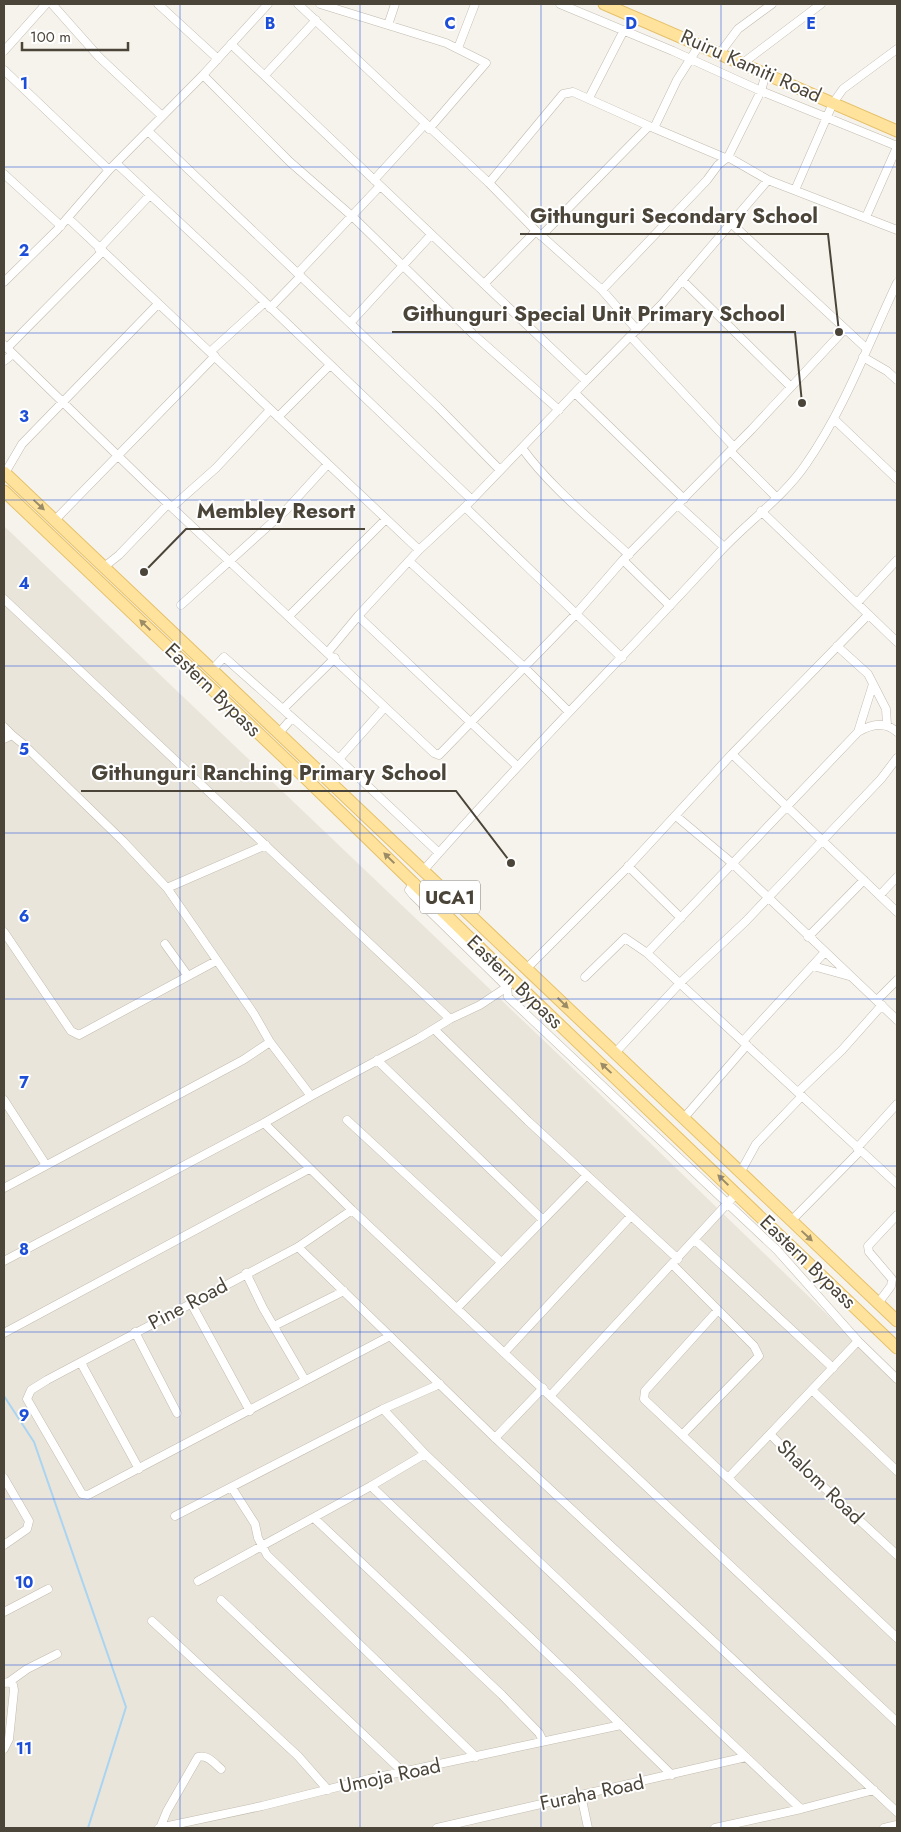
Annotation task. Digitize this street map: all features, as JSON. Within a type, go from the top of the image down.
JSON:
[{"type":"main road","name":"Ruiru Kamiti Road","points":[[604,4],[897,131]]},
{"type":"main road","name":"Eastern Bypass","points":[[4,472],[897,1321]]},
{"type":"main road","name":"Eastern Bypass","points":[[4,491],[414,882],[479,947],[510,984],[591,1054],[897,1348]]},
{"type":"main road","points":[[479,947],[491,936]]},
{"type":"street","points":[[4,49],[46,4]]},
{"type":"street","points":[[52,4],[99,57],[162,116]]},
{"type":"street","points":[[158,4],[218,59]]},
{"type":"street","points":[[4,282],[61,226],[109,170],[203,76],[268,4]]},
{"type":"street","points":[[298,4],[427,127],[489,183],[538,233],[602,290],[637,330]]},
{"type":"street","points":[[320,4],[458,48],[486,63],[427,127],[374,180]]},
{"type":"street","points":[[388,25],[395,4]]},
{"type":"street","points":[[458,48],[475,4]]},
{"type":"street","points":[[560,4],[692,59],[760,91],[897,147],[866,217]]},
{"type":"street","points":[[720,53],[738,29],[772,4]]},
{"type":"street","points":[[743,63],[821,4]]},
{"type":"street","points":[[265,75],[316,20]]},
{"type":"street","points":[[589,98],[624,30]]},
{"type":"street","points":[[231,44],[586,381]]},
{"type":"street","points":[[484,284],[651,127],[677,80],[700,44]]},
{"type":"street","points":[[796,190],[833,103],[843,89],[897,49]]},
{"type":"street","points":[[4,70],[109,170]]},
{"type":"street","points":[[602,290],[727,157],[760,91],[766,73]]},
{"type":"street","points":[[203,76],[290,162],[353,217],[472,334],[559,410]]},
{"type":"street","points":[[489,183],[563,94],[573,92],[651,127],[727,157],[768,180],[897,230]]},
{"type":"street","points":[[148,131],[350,323],[500,470]]},
{"type":"street","points":[[117,164],[472,500]]},
{"type":"street","points":[[4,174],[61,226]]},
{"type":"street","points":[[328,652],[358,616],[419,550],[472,500],[637,330],[732,224],[768,180]]},
{"type":"street","points":[[55,520],[119,456],[212,354],[299,274],[380,186]]},
{"type":"street","points":[[150,195],[100,250],[5,346],[170,506],[335,658],[434,753],[440,755],[576,614],[626,557],[732,450],[844,330]]},
{"type":"street","points":[[68,218],[419,550]]},
{"type":"street","points":[[732,224],[844,330],[865,353],[897,380]]},
{"type":"street","points":[[350,323],[431,235]]},
{"type":"street","points":[[682,280],[791,387]]},
{"type":"street","points":[[423,871],[517,766],[622,658],[724,547],[805,466],[834,420],[897,283]]},
{"type":"street","points":[[4,472],[22,444],[158,304]]},
{"type":"street","points":[[630,337],[776,497]]},
{"type":"street","points":[[4,361],[13,354]]},
{"type":"street","points":[[278,417],[330,365]]},
{"type":"street","points":[[575,393],[724,547]]},
{"type":"street","points":[[104,567],[170,506],[216,468],[270,410]]},
{"type":"street","points":[[834,420],[897,479]]},
{"type":"street","points":[[522,448],[531,460],[626,557],[670,606]]},
{"type":"street","points":[[181,605],[286,510],[327,465]]},
{"type":"street","points":[[465,507],[510,547],[622,658]]},
{"type":"street","points":[[761,511],[897,642]]},
{"type":"street","points":[[289,616],[386,519]]},
{"type":"street","points":[[857,603],[897,560]]},
{"type":"street","points":[[409,561],[524,667],[569,712]]},
{"type":"street","points":[[4,599],[450,1019]]},
{"type":"street","points":[[526,969],[628,866],[732,754],[868,615]]},
{"type":"street","points":[[358,616],[517,766]]},
{"type":"street","points":[[837,646],[862,668],[873,684],[894,728]]},
{"type":"street","points":[[212,670],[224,657],[339,759],[439,853]]},
{"type":"street","points":[[283,709],[335,658]]},
{"type":"street","points":[[858,732],[873,684]]},
{"type":"street","points":[[339,759],[385,707]]},
{"type":"street","points":[[279,733],[292,718]]},
{"type":"street","points":[[647,953],[858,732],[872,725],[894,728]]},
{"type":"street","points":[[4,727],[123,841],[167,888],[254,1014],[270,1042],[311,1096]]},
{"type":"street","points":[[4,739],[12,735]]},
{"type":"street","points":[[732,754],[897,912]]},
{"type":"street","points":[[615,1053],[681,982],[768,898],[882,779],[897,758]]},
{"type":"street","points":[[676,816],[732,863],[897,1020]]},
{"type":"street","points":[[167,888],[266,845]]},
{"type":"street","points":[[628,866],[681,918]]},
{"type":"street","points":[[880,895],[897,877]]},
{"type":"street","points":[[808,937],[864,880]]},
{"type":"street","points":[[414,882],[408,890],[510,984]]},
{"type":"street","points":[[4,932],[75,1035],[87,1032],[216,961]]},
{"type":"street","points":[[585,977],[625,938],[647,953],[681,982],[858,1150],[897,1184]]},
{"type":"street","points":[[165,944],[188,976]]},
{"type":"street","points":[[683,1119],[745,1043],[824,952]]},
{"type":"street","points":[[813,966],[850,976]]},
{"type":"street","points":[[740,1172],[756,1144],[842,1050],[897,980]]},
{"type":"street","points":[[4,1261],[264,1123],[450,1019],[480,1005],[510,984]]},
{"type":"street","points":[[510,984],[508,997],[777,1250],[858,1341],[897,1379]]},
{"type":"street","points":[[434,1029],[630,1217],[754,1346],[760,1356],[682,1435]]},
{"type":"street","points":[[4,1188],[243,1060],[270,1042]]},
{"type":"street","points":[[580,1064],[591,1054]]},
{"type":"street","points":[[377,1060],[543,1220]]},
{"type":"street","points":[[4,1100],[46,1165]]},
{"type":"street","points":[[791,1221],[858,1150],[897,1104]]},
{"type":"street","points":[[347,1120],[381,1149],[501,1262]]},
{"type":"street","points":[[264,1123],[352,1210],[897,1722]]},
{"type":"street","points":[[4,1334],[309,1169]]},
{"type":"street","points":[[458,1308],[587,1175]]},
{"type":"street","points":[[551,1395],[737,1193]]},
{"type":"street","name":"Pine Road","points":[[139,1469],[88,1495],[82,1494],[27,1399],[31,1390],[135,1332],[298,1247],[352,1210]]},
{"type":"street","points":[[879,1302],[891,1286],[892,1279],[869,1252],[868,1246],[897,1215]]},
{"type":"street","points":[[504,1352],[630,1217]]},
{"type":"street","points":[[695,1240],[833,1368]]},
{"type":"street","points":[[298,1247],[495,1438],[897,1812]]},
{"type":"street","points":[[246,1273],[305,1380]]},
{"type":"street","points":[[274,1326],[344,1291]]},
{"type":"street","points":[[191,1303],[225,1369],[250,1411]]},
{"type":"street","points":[[718,1310],[644,1393],[646,1403],[897,1638]]},
{"type":"street","points":[[135,1332],[177,1413]]},
{"type":"street","points":[[81,1362],[139,1469],[390,1336]]},
{"type":"street","name":"Shalom Road","points":[[858,1341],[770,1434],[803,1468],[897,1556]]},
{"type":"street","points":[[175,1516],[383,1409],[440,1384]]},
{"type":"street","points":[[495,1438],[543,1388]]},
{"type":"street","points":[[812,1390],[897,1471]]},
{"type":"street","points":[[383,1409],[425,1454],[801,1810]]},
{"type":"street","points":[[728,1478],[770,1434]]},
{"type":"street","points":[[198,1581],[372,1486],[425,1454]]},
{"type":"street","points":[[4,1478],[29,1521],[26,1528],[4,1545]]},
{"type":"street","points":[[372,1486],[672,1775]]},
{"type":"street","points":[[232,1488],[255,1524],[262,1547],[282,1571],[476,1757]]},
{"type":"street","points":[[314,1518],[502,1695],[539,1733],[543,1741]]},
{"type":"street","points":[[4,1612],[48,1589]]},
{"type":"street","points":[[221,1600],[403,1772]]},
{"type":"street","points":[[152,1621],[298,1756],[328,1790]]},
{"type":"street","points":[[6,1683],[27,1669],[56,1654]]},
{"type":"street","points":[[4,1749],[9,1740],[14,1690],[13,1685],[6,1683]]},
{"type":"street","name":"Umoja Road","points":[[159,1828],[403,1772],[621,1725]]},
{"type":"street","points":[[159,1828],[167,1810],[198,1756],[202,1755],[208,1758],[221,1769]]},
{"type":"street","name":"Furaha Road","points":[[438,1828],[746,1757]]},
{"type":"street","points":[[715,1828],[801,1810],[874,1790]]},
{"type":"street","points":[[581,1795],[588,1828]]},
{"type":"street","points":[[884,1828],[897,1825]]},
{"type":"shaded area","points":[[4,526],[581,1076],[897,1382],[897,1828],[4,1828]]},
{"type":"waterway","points":[[4,1396],[34,1442],[126,1707],[88,1828]]},
{"type":"place","name":"Githunguri Secondary School","points":[[839,332]]},
{"type":"place","name":"Githunguri Special Unit Primary School","points":[[802,403]]},
{"type":"place","name":"Membley Resort","points":[[144,572]]},
{"type":"place","name":"Githunguri Ranching Primary School","points":[[511,863]]}]
